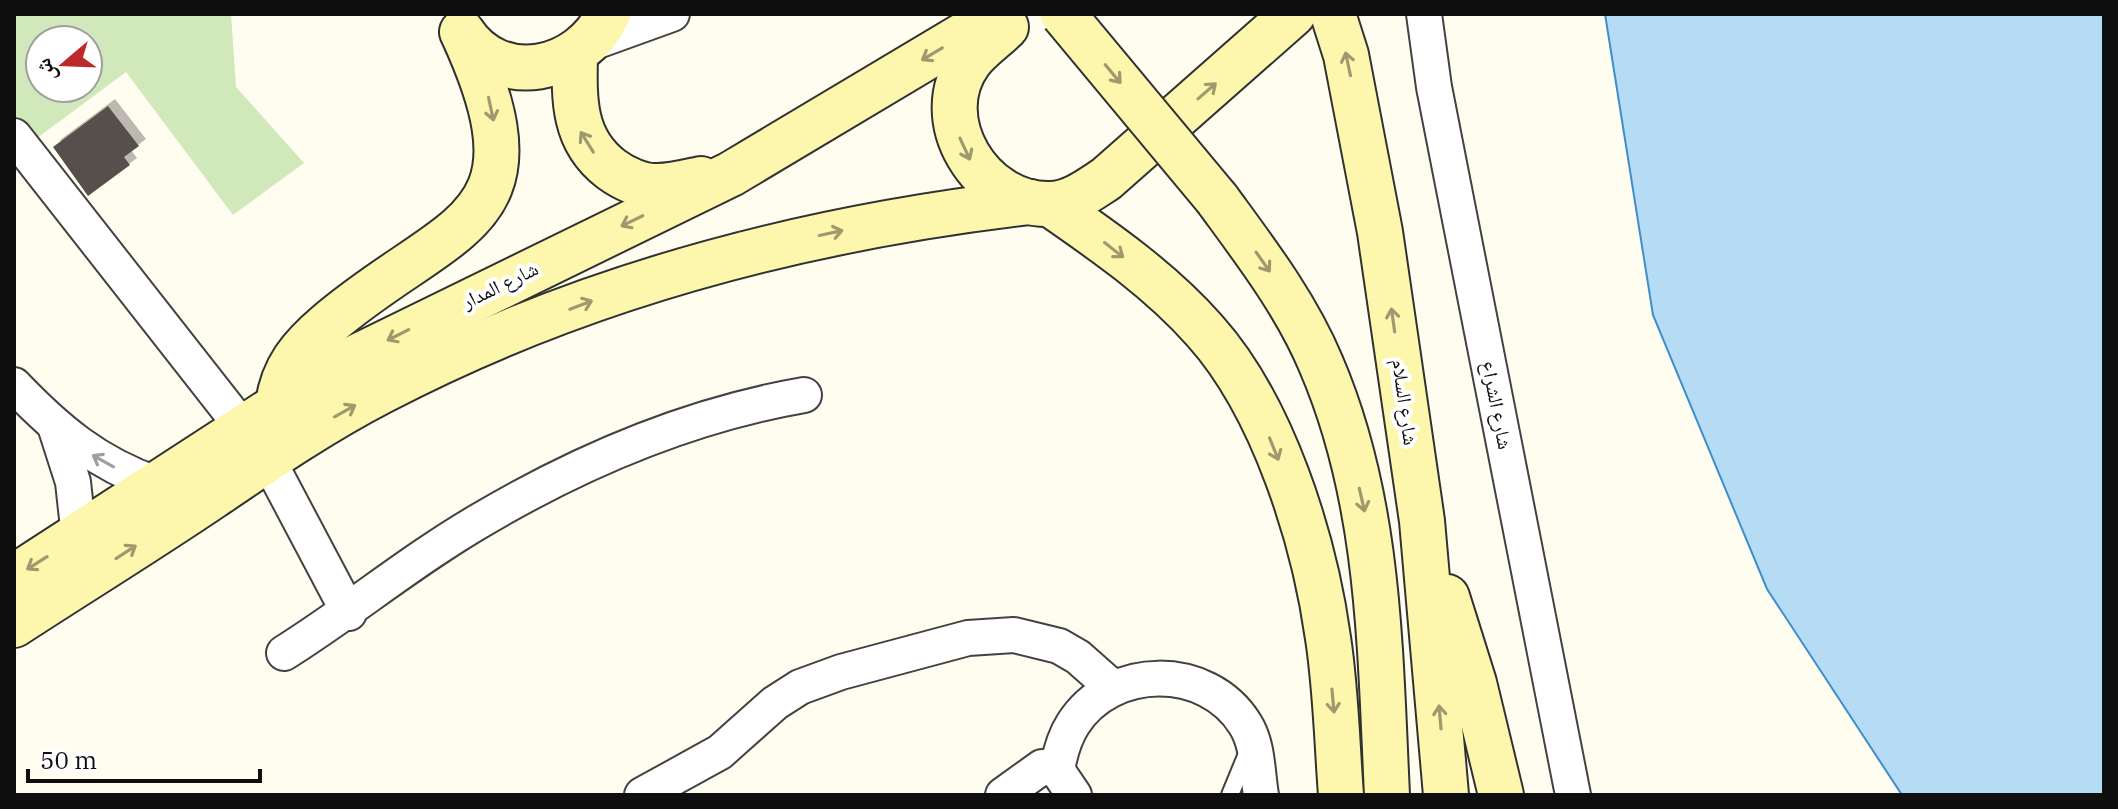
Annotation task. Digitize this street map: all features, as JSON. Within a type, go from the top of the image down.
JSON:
[{"type":"street","points":[[458,25],[496,61],[536,69],[591,38],[672,14]]},
{"type":"street","name":"شارع المدار","points":[[14,625],[263,430],[401,333],[731,174],[999,14]]},
{"type":"street","points":[[1020,14],[969,62],[957,89],[955,119],[962,147],[979,173],[1002,191],[1040,203],[1166,292],[1206,332],[1246,387],[1286,479],[1318,582],[1328,639],[1341,795]]},
{"type":"street","points":[[1063,14],[1217,199],[1274,278],[1320,361],[1352,456],[1376,586],[1387,795]]},
{"type":"street","name":"شارع المدار","points":[[14,577],[156,484],[263,430],[370,397],[441,361],[605,296],[711,262],[824,234],[1084,194],[1106,179],[1293,14]]},
{"type":"street","name":"شارع السلام","points":[[1333,14],[1346,55],[1380,232],[1422,521],[1446,795]]},
{"type":"street","name":"شارع الشراع","points":[[1424,14],[1434,87],[1573,795]]},
{"type":"street","points":[[263,430],[285,373],[307,342],[380,284],[463,228],[482,206],[493,181],[498,153],[482,76],[458,25]]},
{"type":"street","points":[[591,38],[574,96],[579,130],[596,158],[623,178],[655,187],[731,174]]},
{"type":"street","points":[[14,136],[263,430],[349,613]]},
{"type":"street","points":[[14,385],[56,429],[102,462],[156,484]]},
{"type":"street","points":[[284,653],[349,613],[413,564],[480,520],[549,482],[622,449],[696,421],[804,395]]},
{"type":"street","points":[[56,429],[73,482],[79,537]]},
{"type":"street","points":[[1422,521],[1474,683],[1501,795]]},
{"type":"street","points":[[642,795],[720,752],[775,703],[800,687],[841,672],[968,638],[1014,635],[1048,643],[1078,657],[1113,688]]},
{"type":"street","points":[[1065,782],[1063,744],[1074,722],[1092,703],[1113,688],[1155,677],[1198,685],[1234,710],[1253,740],[1261,795]]},
{"type":"street","points":[[1003,795],[1042,767],[1065,782]]},
{"type":"lane","points":[[1230,795],[1253,740]]},
{"type":"green space","points":[[14,14],[231,14],[236,87],[304,163],[233,215],[126,72],[104,88],[104,24],[24,24],[24,104],[83,104],[25,147],[14,127]]},
{"type":"water","points":[[1605,14],[2104,14],[2104,795],[1902,795],[1767,589],[1653,315]]},
{"type":"building","points":[[108,106],[139,146],[124,157],[130,165],[88,196],[53,147]]}]
